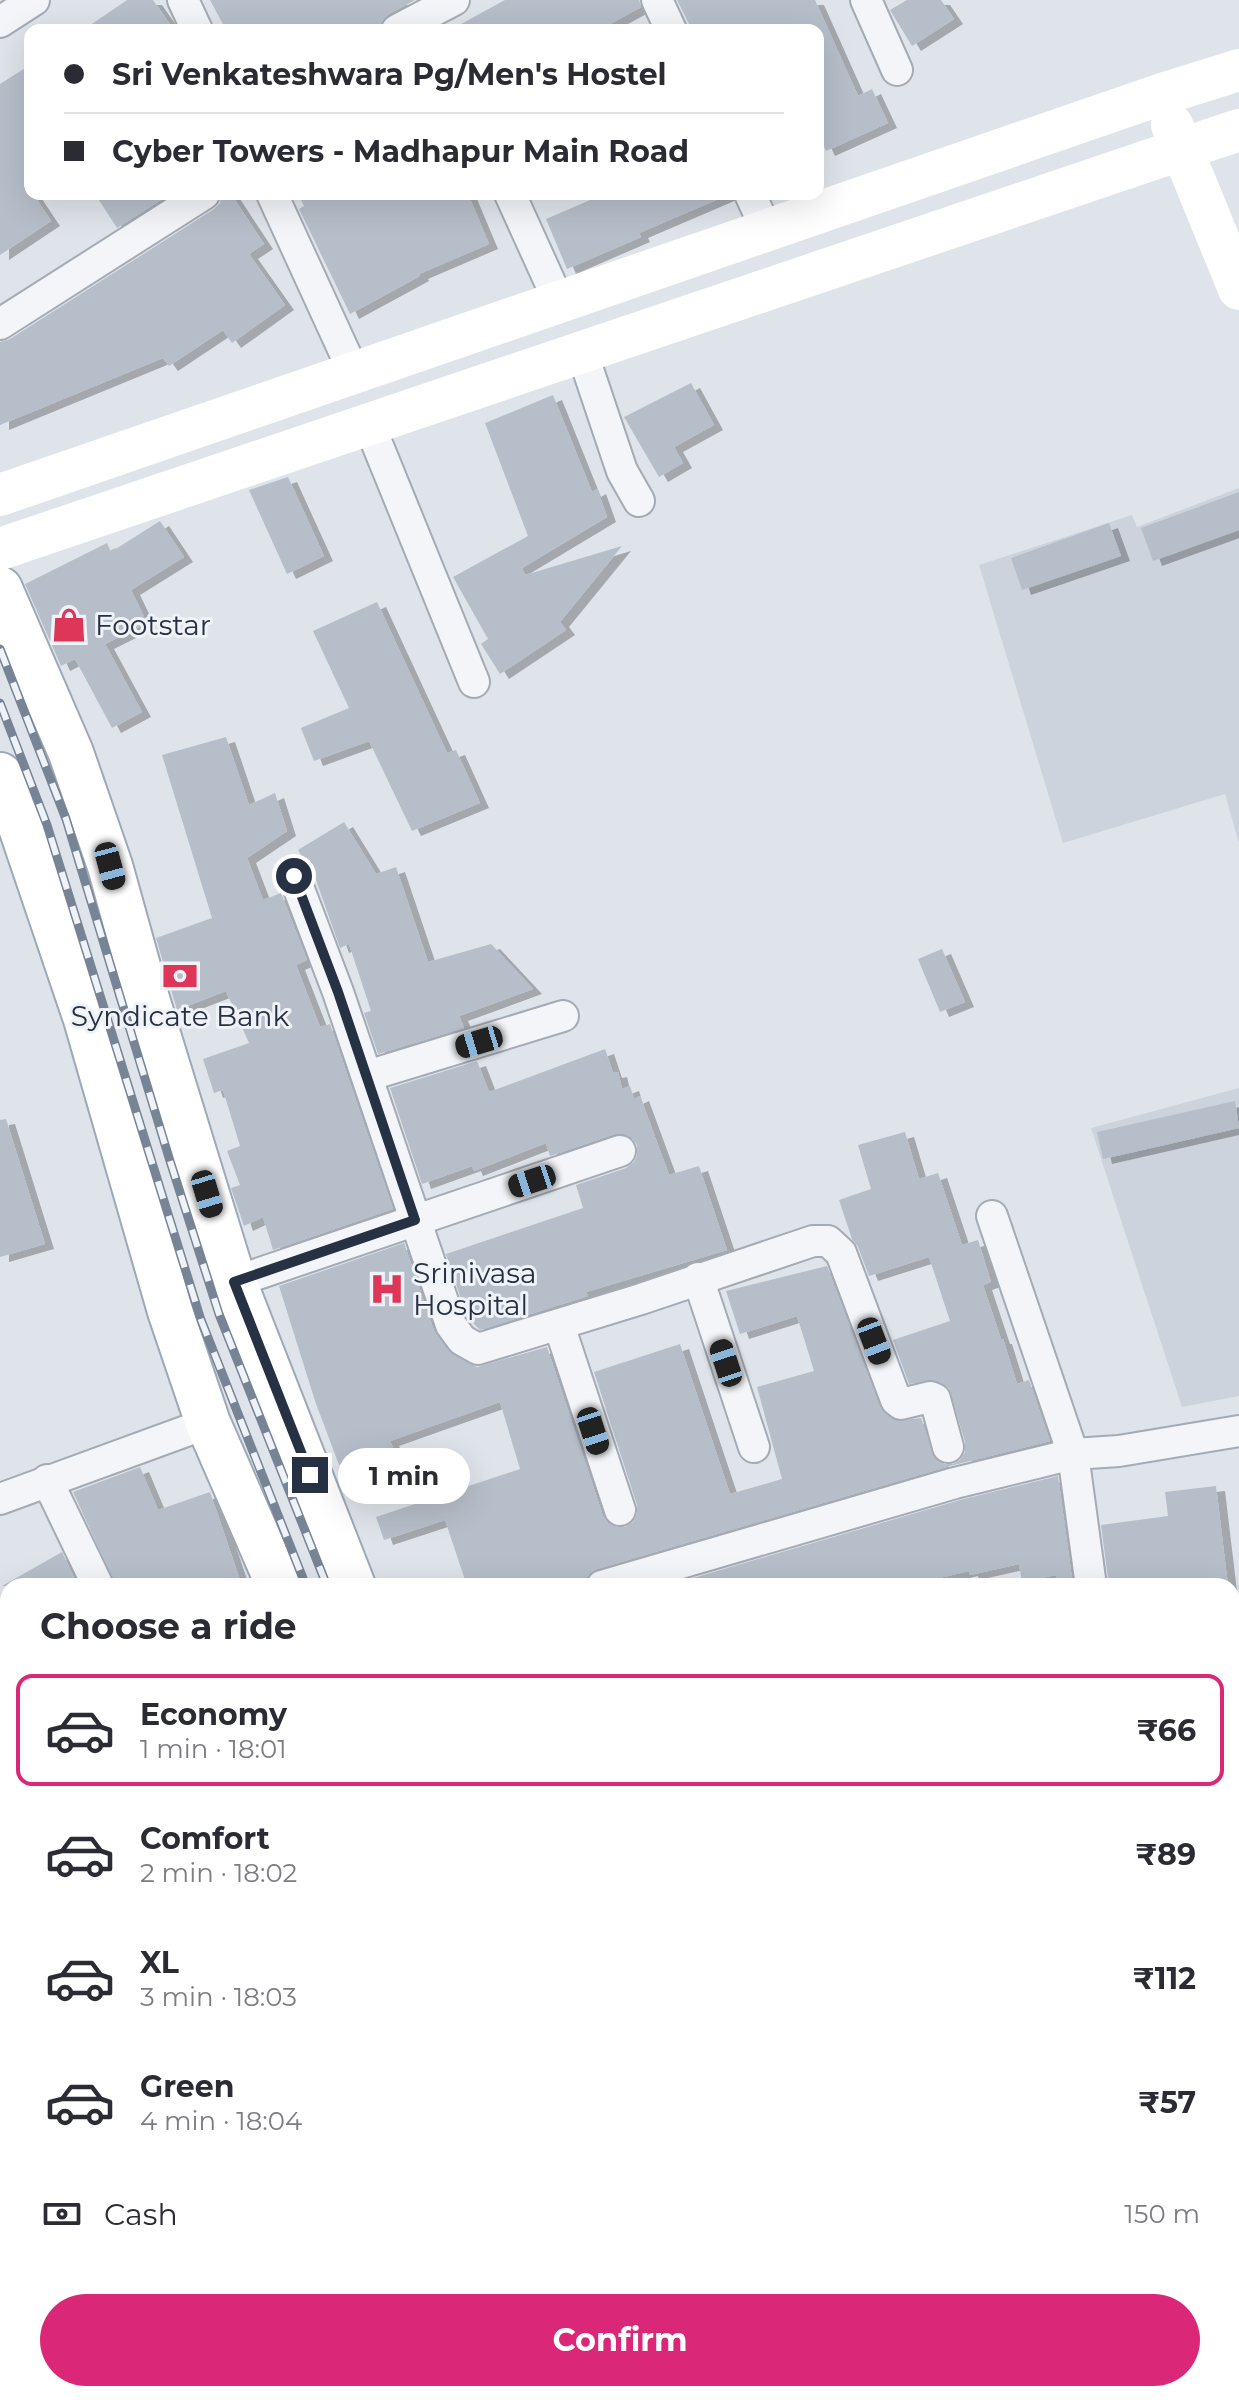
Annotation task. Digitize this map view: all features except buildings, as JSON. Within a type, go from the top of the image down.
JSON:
[{"type":"main road","points":[[824,193],[1239,70]]},
{"type":"main road","points":[[1162,94],[1180,150],[1239,289]]},
{"type":"main road","points":[[0,549],[1239,130]]},
{"type":"main road","points":[[0,495],[559,302],[758,212],[799,200]]},
{"type":"main road","points":[[0,589],[71,753],[110,866],[151,1012],[234,1282],[350,1578]]},
{"type":"main road","points":[[0,775],[12,801],[86,1019],[170,1311],[208,1423],[276,1578]]},
{"type":"street","points":[[0,22],[34,0]]},
{"type":"street","points":[[183,0],[194,24]]},
{"type":"street","points":[[657,0],[668,24]]},
{"type":"street","points":[[866,0],[897,70]]},
{"type":"street","points":[[409,24],[436,11]]},
{"type":"street","points":[[0,324],[195,200]]},
{"type":"street","points":[[275,200],[354,373]]},
{"type":"street","points":[[513,200],[559,302]]},
{"type":"street","points":[[582,352],[622,471],[639,501]]},
{"type":"street","points":[[369,424],[474,682]]},
{"type":"street","points":[[294,876],[367,1076],[451,1325],[462,1340],[478,1349],[813,1241],[828,1241],[841,1253],[896,1400],[901,1404],[930,1397],[935,1399],[948,1447]]},
{"type":"street","points":[[367,1076],[563,1016]]},
{"type":"street","points":[[234,1282],[620,1151]]},
{"type":"street","points":[[992,1216],[1073,1454],[1090,1578]]},
{"type":"street","points":[[698,1278],[754,1447]]},
{"type":"street","points":[[559,1325],[620,1510]]},
{"type":"street","points":[[0,1499],[208,1423]]},
{"type":"street","points":[[629,1578],[955,1483],[1073,1454],[1119,1451],[1239,1431]]},
{"type":"street","points":[[47,1480],[94,1578]]},
{"type":"shaded area","points":[[1239,488],[1239,843],[1225,794],[1063,843],[979,565],[1132,515],[1137,527]]},
{"type":"shaded area","points":[[1239,1088],[1239,1396],[1182,1407],[1091,1128]]},
{"type":"railway","points":[[0,649],[66,819],[219,1314],[324,1578]]},
{"type":"railway","points":[[0,703],[47,825],[201,1320],[303,1578]]},
{"type":"place","name":"Footstar","points":[[69,625]]},
{"type":"place","name":"Syndicate Bank","points":[[180,976]]},
{"type":"place","name":"Srinivasa Hospital","points":[[387,1289]]},
{"type":"route","points":[[294,876],[338,992],[415,1220],[234,1282],[310,1475]]}]
